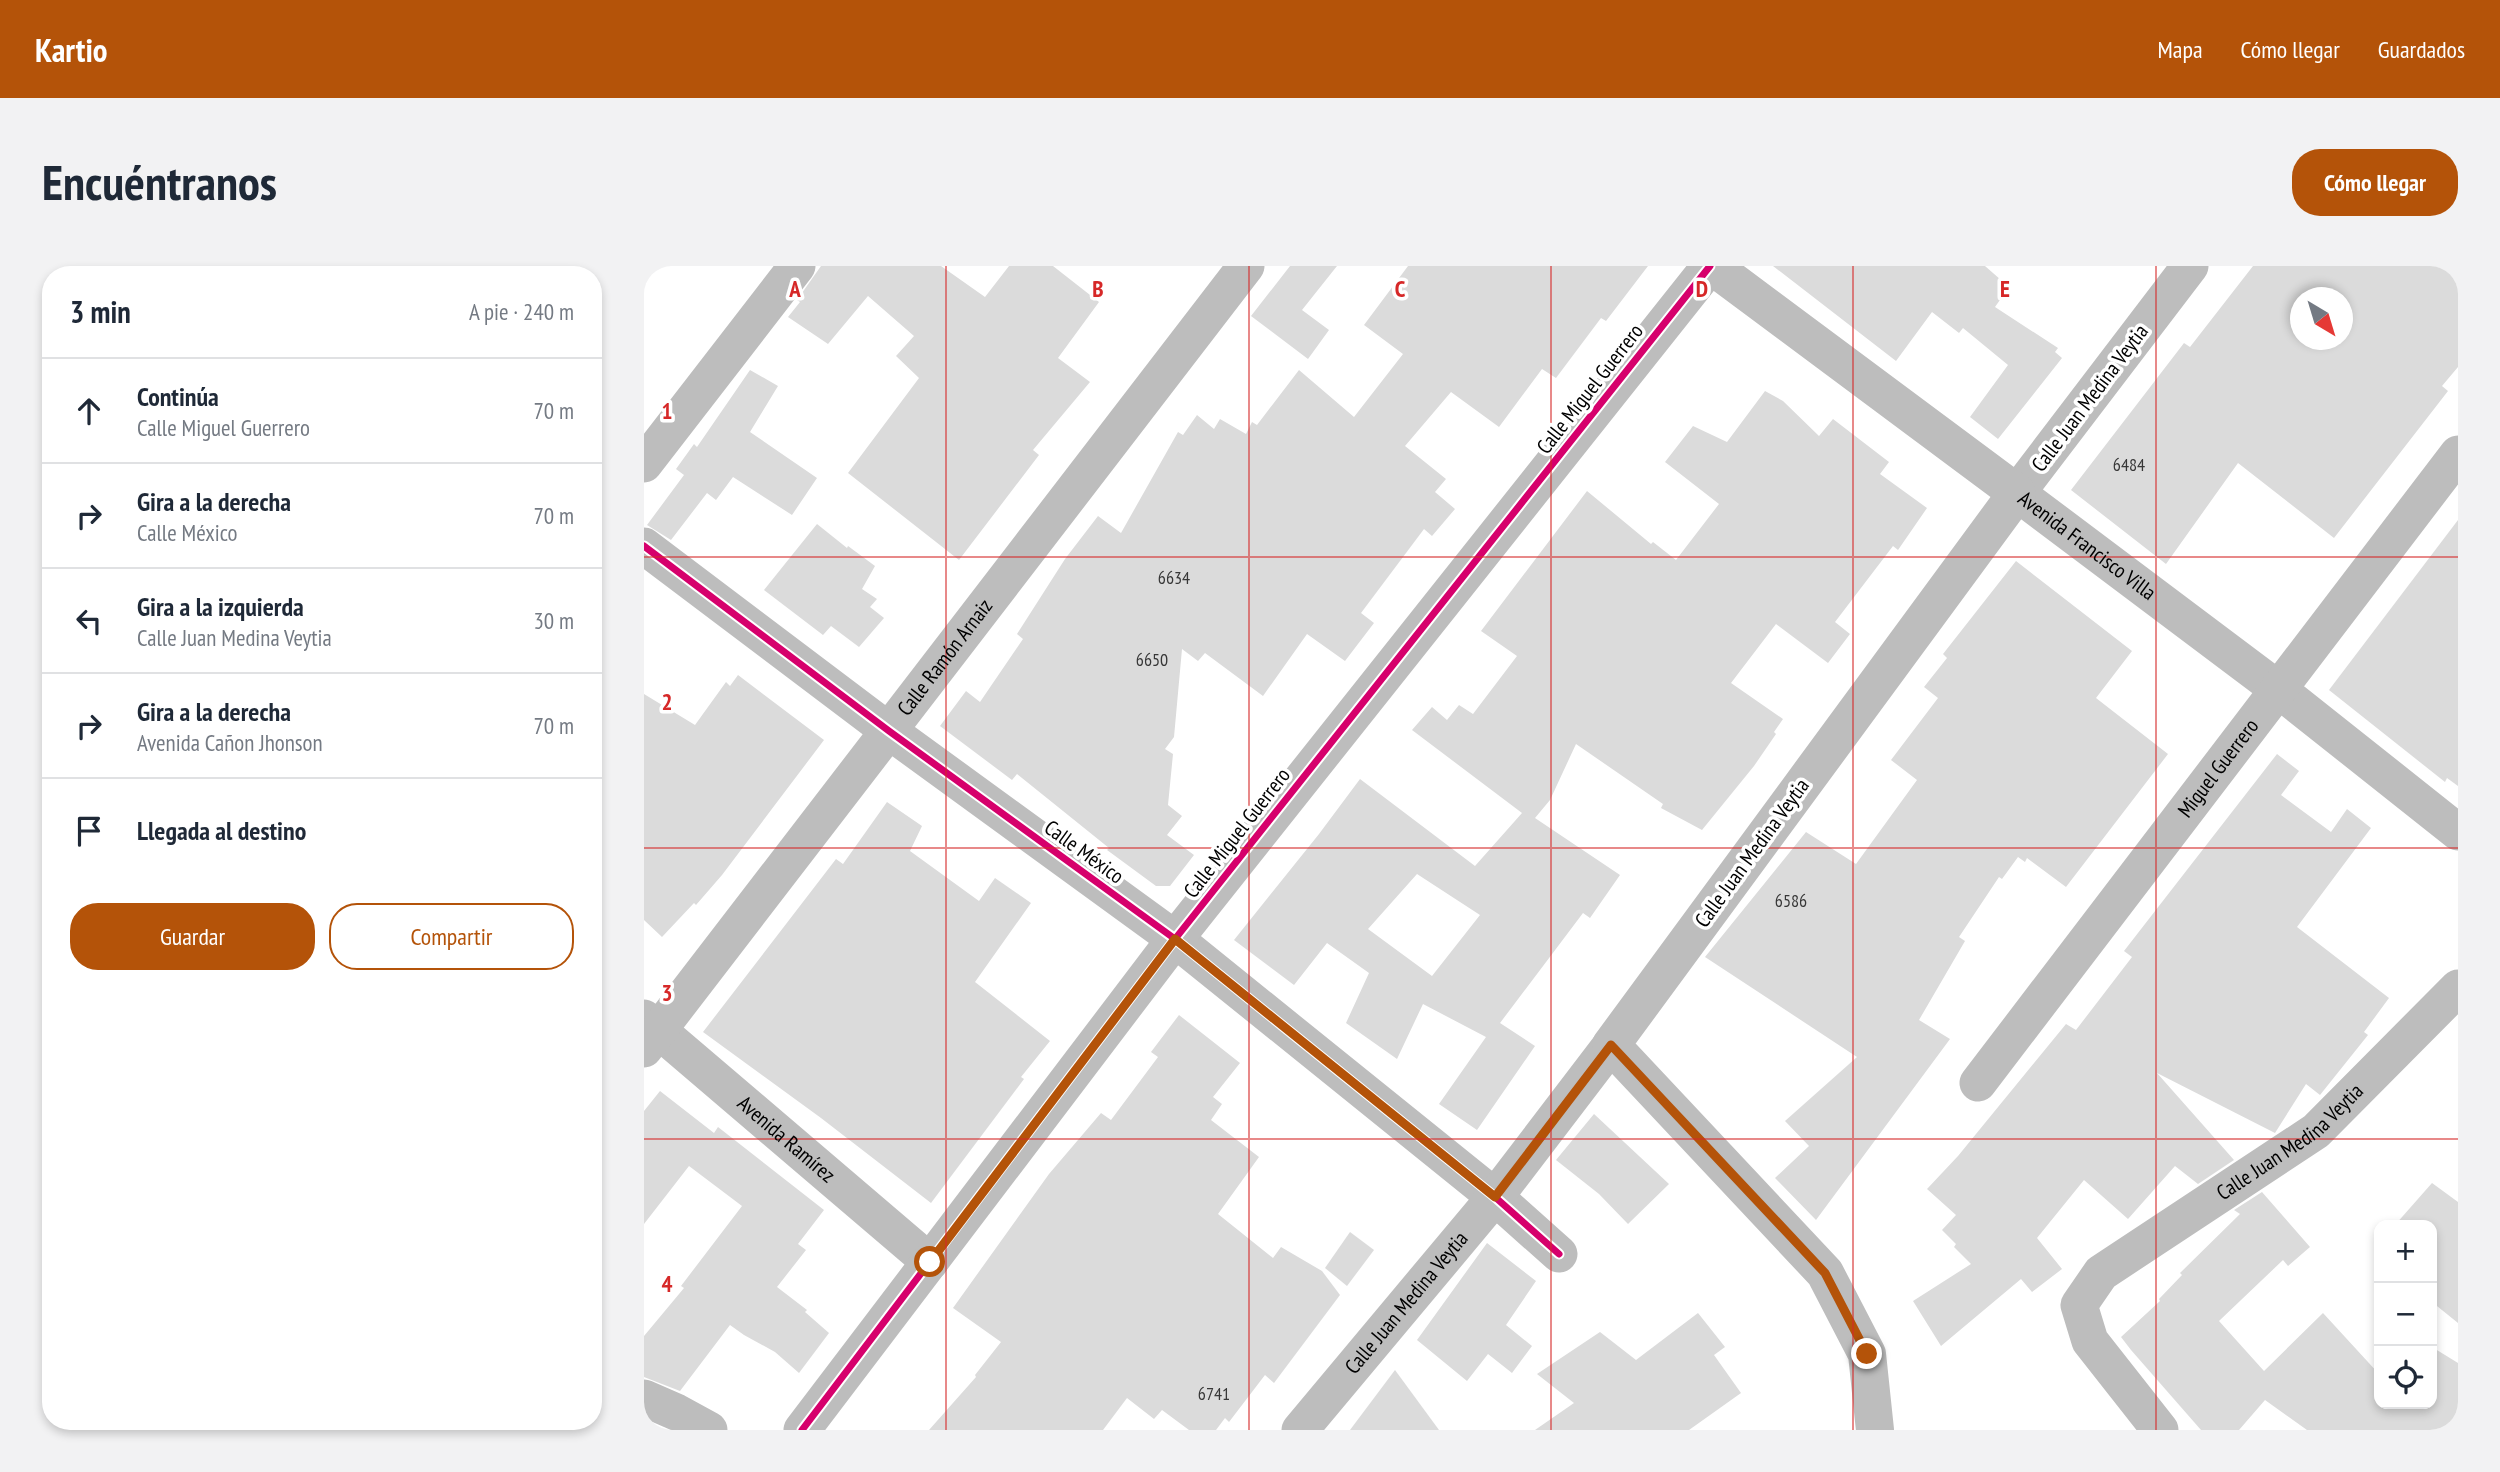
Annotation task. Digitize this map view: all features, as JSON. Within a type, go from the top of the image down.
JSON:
[{"type":"main road","name":"Avenida Francisco Villa","points":[[1711,266],[2017,493]]},
{"type":"main road","name":"Calle Juan Medina Veytia","points":[[1611,1045],[2017,493]]},
{"type":"main road","points":[[1611,1045],[1825,1273],[1867,1354],[1875,1430]]},
{"type":"street","points":[[644,464],[797,266]]},
{"type":"street","name":"Calle Ramón Arnaiz","points":[[649,1032],[889,731],[1246,266]]},
{"type":"street","name":"Calle Miguel Guerrero","points":[[802,1430],[1175,939],[1711,266]]},
{"type":"street","name":"Calle Juan Medina Veytia","points":[[2017,493],[2190,266]]},
{"type":"street","name":"Miguel Guerrero","points":[[1978,1083],[2458,454]]},
{"type":"street","name":"Avenida Francisco Villa","points":[[2017,493],[2279,690],[2458,832]]},
{"type":"street","name":"Calle México","points":[[644,547],[889,731],[1175,939],[1495,1197],[1559,1254]]},
{"type":"street","name":"Calle Juan Medina Veytia","points":[[2160,1430],[2090,1340],[2079,1305],[2101,1273],[2316,1131],[2458,988]]},
{"type":"street","name":"Avenida Ramírez","points":[[649,1032],[930,1262]]},
{"type":"street","name":"Calle Juan Medina Veytia","points":[[1300,1430],[1495,1197],[1611,1045]]},
{"type":"street","points":[[644,1398],[709,1430]]},
{"type":"building","points":[[821,266],[941,266],[985,297],[1009,266],[1053,266],[1099,302],[1058,358],[1090,382],[1033,450],[1039,455],[959,560],[848,473],[919,378],[896,356],[914,336],[868,296],[828,344],[788,317]]},
{"type":"building","points":[[1290,266],[1337,266],[1302,310],[1329,330],[1308,359],[1251,316]]},
{"type":"building","points":[[1408,266],[1648,266],[1606,321],[1601,318],[1556,378],[1542,369],[1499,427],[1451,392],[1405,446],[1446,479],[1435,492],[1455,509],[1432,536],[1424,529],[1361,613],[1374,623],[1345,661],[1307,634],[1263,696],[1205,653],[1198,661],[1182,649],[1174,737],[1165,749],[1173,754],[1168,805],[1182,816],[1167,835],[1194,855],[1170,886],[1156,886],[1107,850],[1109,848],[1017,774],[1012,780],[940,726],[966,691],[980,702],[1023,639],[1017,634],[1065,559],[1098,516],[1121,533],[1178,432],[1183,435],[1197,415],[1214,429],[1220,419],[1246,434],[1252,422],[1257,425],[1299,370],[1354,417],[1403,354],[1364,325]]},
{"type":"building","points":[[1773,266],[1985,266],[2009,287],[1995,307],[2058,348],[2055,352],[2062,358],[1998,439],[1970,417],[2008,365],[1963,328],[1959,333],[1932,312],[1896,361]]},
{"type":"building","points":[[2253,266],[2458,266],[2458,367],[2442,386],[2448,391],[2334,538],[2238,463],[2166,564],[2071,490],[2184,343],[2190,347]]},
{"type":"building","points":[[750,370],[778,386],[750,432],[817,478],[792,515],[733,477],[716,500],[707,493],[671,540],[647,525],[684,475],[676,469],[694,444],[697,447]]},
{"type":"building","points":[[1765,391],[1783,401],[1819,436],[1833,419],[1889,462],[1880,474],[1927,508],[1898,550],[1893,546],[1835,622],[1850,634],[1828,663],[1776,624],[1731,683],[1783,719],[1754,766],[1702,830],[1661,808],[1663,804],[1576,744],[1550,800],[1535,818],[1620,875],[1590,918],[1583,913],[1500,1023],[1535,1046],[1477,1130],[1439,1104],[1486,1037],[1423,1004],[1397,1059],[1346,1023],[1369,973],[1327,943],[1294,985],[1234,940],[1360,779],[1475,866],[1522,813],[1412,730],[1432,707],[1447,720],[1459,705],[1473,714],[1517,656],[1481,631],[1587,491],[1651,544],[1653,542],[1676,560],[1719,504],[1665,462],[1693,426],[1727,442]],"holes":[[[1417,874],[1480,915],[1432,976],[1368,929]]]},
{"type":"building","points":[[2458,520],[2458,786],[2447,778],[2445,782],[2329,690]]},
{"type":"building","points":[[817,524],[875,566],[862,589],[877,599],[870,607],[884,618],[859,647],[831,626],[823,635],[764,590]]},
{"type":"building","points":[[2016,561],[2132,651],[2096,698],[2168,754],[2066,887],[2027,858],[2025,862],[2018,857],[2002,879],[1999,877],[1959,937],[1965,941],[1919,1020],[1950,1039],[1816,1220],[1775,1178],[1809,1146],[1785,1121],[1857,1057],[1705,957],[1806,832],[1856,864],[1917,780],[1891,760],[1938,698],[1924,687],[1947,658],[1943,654]]},
{"type":"building","points":[[738,675],[824,740],[722,875],[696,905],[694,903],[662,937],[644,920],[644,694],[695,725],[726,682],[730,686]]},
{"type":"building","points":[[2277,754],[2299,771],[2281,795],[2331,832],[2347,809],[2371,828],[2297,927],[2389,998],[2364,1032],[2368,1035],[2320,1095],[2306,1084],[2275,1133],[2157,1073],[2234,1160],[2198,1184],[2175,1166],[2128,1219],[2084,1180],[2037,1238],[2062,1269],[2032,1292],[2021,1279],[1941,1346],[1913,1301],[1971,1264],[1942,1230],[1956,1215],[1927,1189],[1958,1156],[2066,1024],[2076,1030],[2132,957],[2124,951]]},
{"type":"building","points":[[887,802],[922,826],[910,851],[979,901],[995,878],[1031,903],[975,982],[1050,1041],[931,1203],[703,1032],[836,859],[843,864]]},
{"type":"building","points":[[1179,1015],[1240,1063],[1213,1097],[1222,1104],[1211,1120],[1259,1157],[1218,1214],[1273,1258],[1281,1247],[1322,1271],[1340,1295],[1274,1383],[1265,1375],[1229,1422],[1225,1418],[1216,1430],[1189,1430],[1162,1410],[1154,1419],[1127,1398],[1103,1430],[929,1430],[976,1377],[1001,1342],[953,1308],[1049,1174],[1101,1113],[1111,1120],[1158,1057],[1151,1052]]},
{"type":"building","points":[[660,1091],[714,1133],[718,1127],[824,1210],[798,1244],[806,1250],[777,1287],[807,1310],[805,1312],[829,1333],[799,1373],[775,1352],[730,1325],[680,1391],[644,1377],[644,1336],[684,1288],[681,1286],[742,1206],[689,1166],[644,1224],[644,1111]]},
{"type":"building","points":[[1594,1114],[1669,1184],[1628,1224],[1599,1194],[1556,1160]]},
{"type":"building","points":[[2432,1183],[2458,1202],[2458,1323],[2437,1306],[2437,1220],[2399,1220]]},
{"type":"building","points":[[2262,1192],[2310,1247],[2288,1266],[2283,1260],[2219,1321],[2264,1371],[2323,1313],[2374,1369],[2374,1409],[2437,1409],[2437,1350],[2458,1363],[2458,1430],[2307,1430],[2265,1400],[2239,1430],[2201,1430],[2121,1337],[2160,1301],[2182,1275],[2180,1273],[2240,1214],[2234,1210]]},
{"type":"building","points":[[1350,1232],[1374,1250],[1347,1286],[1325,1268]]},
{"type":"building","points":[[1487,1243],[1536,1281],[1506,1325],[1532,1346],[1512,1373],[1488,1354],[1467,1381],[1417,1340]]},
{"type":"building","points":[[1698,1313],[1725,1347],[1714,1355],[1741,1393],[1689,1430],[1535,1430],[1574,1403],[1537,1374],[1600,1332],[1636,1360]]},
{"type":"building","points":[[1395,1370],[1439,1430],[1350,1430]]},
{"type":"cycle path","points":[[802,1430],[1175,939],[1710,266]]},
{"type":"cycle path","points":[[644,546],[889,731],[1175,939],[1495,1197],[1559,1254]]},
{"type":"route","points":[[930,1262],[1175,939],[1495,1197],[1611,1045],[1825,1273],[1867,1354]]}]
